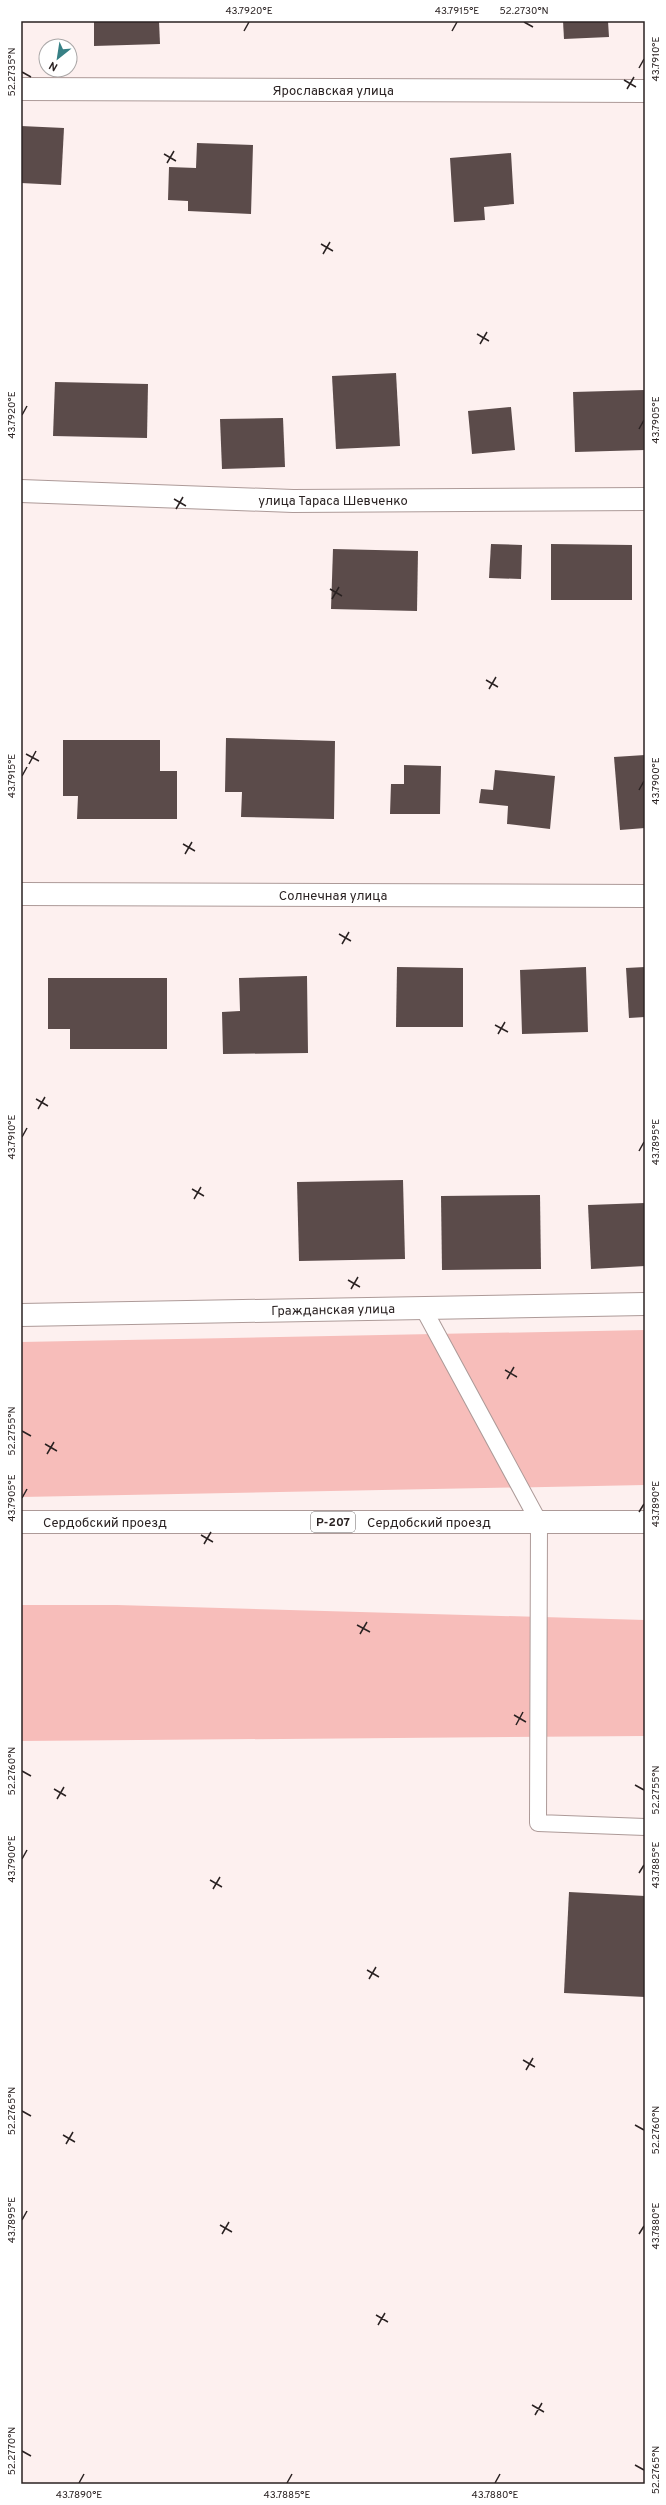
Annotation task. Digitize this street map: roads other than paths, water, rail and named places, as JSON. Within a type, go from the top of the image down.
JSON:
[{"type":"street","name":"Ярославская улица","points":[[21,89],[645,91]]},
{"type":"street","name":"улица Тараса Шевченко","points":[[21,491],[293,501],[645,499]]},
{"type":"street","name":"Солнечная улица","points":[[21,894],[645,896]]},
{"type":"street","name":"Гражданская улица","points":[[21,1315],[645,1304]]},
{"type":"street","name":"Сердобский проезд","points":[[21,1522],[645,1522]]},
{"type":"lane","points":[[423,1308],[539,1522],[538,1823],[645,1827]]}]
